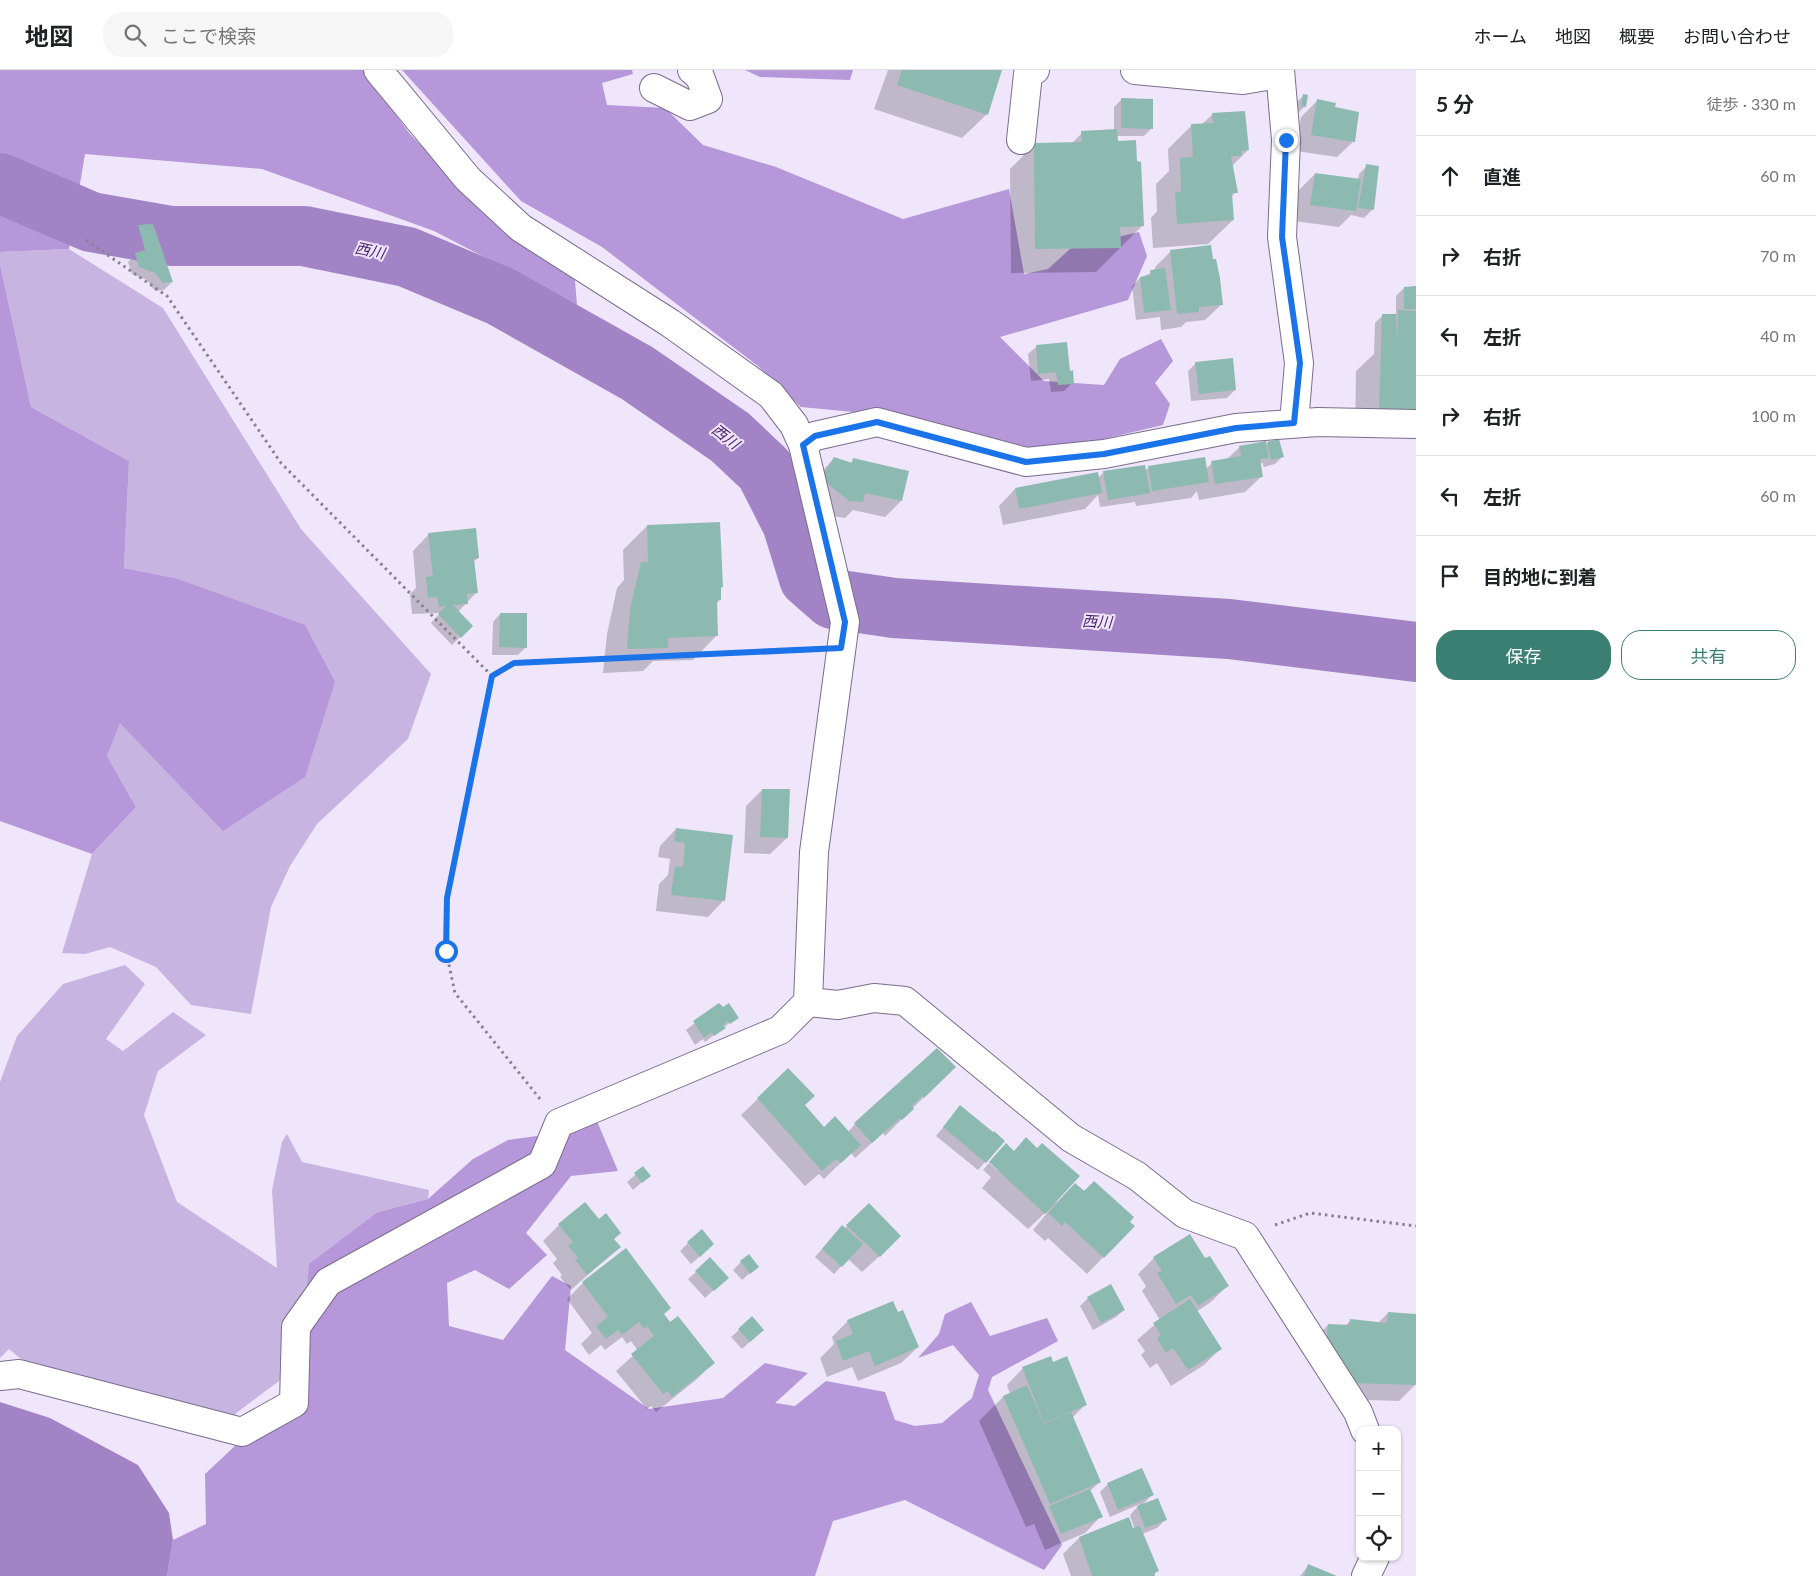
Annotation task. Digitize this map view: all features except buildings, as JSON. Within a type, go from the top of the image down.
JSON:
[{"type":"street","points":[[0,1376],[19,1374],[242,1432],[294,1403],[296,1327],[328,1282],[542,1164],[559,1123],[780,1030],[808,1002],[814,852],[845,622],[803,445],[794,426],[772,395],[670,323],[522,228],[468,178],[378,70]]},
{"type":"street","points":[[654,88],[690,106],[708,100],[700,77],[692,70]]},
{"type":"street","points":[[1021,140],[1028,74],[1035,70]]},
{"type":"street","points":[[1135,70],[1243,80],[1277,71],[1286,140],[1282,237],[1300,363],[1294,423]]},
{"type":"street","points":[[803,445],[815,436],[877,422],[1026,462],[1104,454],[1236,428],[1294,423],[1416,424]]},
{"type":"street","points":[[808,1002],[838,1005],[874,998],[905,1001],[1071,1138],[1137,1176],[1185,1214],[1245,1236],[1358,1412],[1363,1426]]},
{"type":"street","points":[[1366,1576],[1373,1561]]},
{"type":"path","points":[[86,240],[167,296],[281,463],[492,676]]},
{"type":"path","points":[[559,1123],[455,993],[446,951],[447,898],[492,676],[514,663],[841,648]]},
{"type":"path","points":[[1245,1236],[1310,1213],[1416,1226]]},
{"type":"shaded area","points":[[0,70],[363,70],[410,134],[486,213],[574,269],[577,305],[434,231],[262,169],[85,154],[69,249],[0,252]]},
{"type":"shaded area","points":[[402,70],[632,70],[633,74],[602,83],[607,105],[665,108],[703,145],[776,167],[903,219],[1009,189],[1024,274],[1048,269],[1071,248],[1139,232],[1147,256],[1128,300],[1000,337],[1044,381],[1104,385],[1120,359],[1161,339],[1173,361],[1155,383],[1170,404],[1163,425],[1061,449],[1005,448],[875,414],[801,407],[758,366],[602,247],[521,201]]},
{"type":"shaded area","points":[[745,70],[853,70],[850,80],[760,77]]},
{"type":"shaded area","points":[[69,249],[163,308],[301,529],[431,674],[408,739],[317,824],[290,866],[271,907],[251,1014],[191,1005],[156,967],[110,947],[85,954],[62,953],[92,854],[136,807],[107,756],[175,578],[124,568],[129,461],[31,407],[0,264],[0,252]]},
{"type":"shaded area","points":[[0,264],[31,407],[129,461],[124,568],[175,578],[305,625],[335,682],[305,777],[223,831],[120,723],[107,756],[136,807],[92,854],[0,821]]},
{"type":"shaded area","points":[[125,965],[145,984],[106,1039],[123,1051],[173,1012],[206,1035],[158,1071],[144,1115],[177,1202],[277,1268],[272,1190],[282,1142],[287,1134],[302,1162],[429,1190],[428,1199],[378,1212],[301,1360],[279,1381],[231,1417],[47,1381],[9,1349],[0,1358],[0,1082],[17,1036],[63,984]]},
{"type":"shaded area","points":[[594,1114],[618,1171],[571,1176],[526,1233],[547,1255],[509,1289],[475,1270],[447,1283],[449,1326],[503,1340],[552,1276],[571,1286],[565,1350],[649,1409],[723,1398],[765,1363],[808,1373],[775,1403],[795,1406],[826,1381],[885,1392],[895,1420],[915,1426],[942,1423],[972,1398],[979,1375],[953,1345],[918,1358],[939,1334],[945,1314],[971,1302],[990,1336],[1047,1318],[1058,1341],[992,1377],[988,1390],[1062,1545],[1044,1570],[905,1500],[833,1521],[815,1576],[167,1576],[173,1540],[206,1524],[205,1474],[237,1444],[307,1397],[301,1360],[309,1264],[378,1212],[428,1199],[473,1159],[508,1140],[565,1132]]},
{"type":"shaded area","points":[[0,1402],[50,1418],[138,1465],[169,1513],[173,1540],[167,1576],[0,1576]]},
{"type":"waterway","name":"西川","points":[[0,183],[91,222],[171,236],[304,236],[407,257],[500,296],[637,373],[730,437],[765,470],[792,523],[809,578],[833,599],[894,608],[1229,629],[1416,652]]},
{"type":"route","points":[[446,951],[447,898],[492,676],[514,663],[841,648],[845,622],[803,445],[815,436],[877,422],[1026,462],[1104,454],[1236,428],[1294,423],[1300,363],[1282,237],[1286,140]]}]
